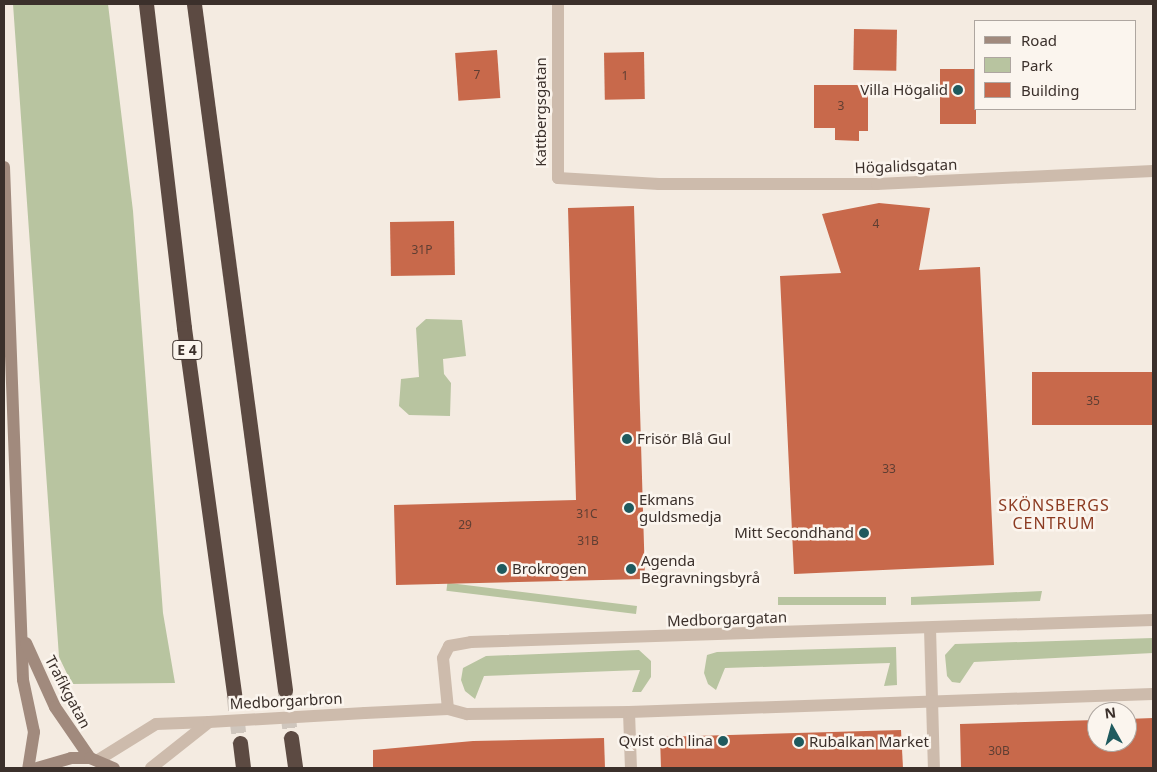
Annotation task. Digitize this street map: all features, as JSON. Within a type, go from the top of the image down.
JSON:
[{"type":"highway","name":"E 4","points":[[146,4],[184,328],[234,695]]},
{"type":"highway","points":[[194,4],[285,690]]},
{"type":"highway","points":[[291,738],[295,768]]},
{"type":"highway","points":[[240,743],[244,768]]},
{"type":"main road","name":"Trafikgatan","points":[[4,167],[23,637],[23,680],[34,732],[28,768]]},
{"type":"main road","name":"Trafikgatan","points":[[23,637],[55,707],[94,759]]},
{"type":"main road","points":[[37,768],[71,758],[94,759],[114,768]]},
{"type":"street","name":"Kattbergsgatan","points":[[558,4],[558,178],[660,184]]},
{"type":"street","name":"Högalidsgatan","points":[[660,184],[924,183],[1153,171]]},
{"type":"street","name":"Medborgargatan","points":[[448,709],[443,658],[449,646],[471,642],[675,637],[1153,620]]},
{"type":"street","points":[[930,628],[934,768]]},
{"type":"street","points":[[448,709],[467,714],[629,712],[1153,694]]},
{"type":"street","name":"Medborgarbron","points":[[209,722],[448,709]]},
{"type":"street","points":[[629,712],[631,768]]},
{"type":"street","points":[[94,759],[146,729],[176,721],[209,722]]},
{"type":"street","points":[[151,768],[160,758],[209,722]]},
{"type":"green space","points":[[13,4],[108,4],[133,211],[163,613],[175,683],[72,684],[59,657]]},
{"type":"green space","points":[[426,319],[462,320],[466,356],[443,359],[444,374],[451,383],[450,416],[409,415],[399,406],[401,379],[419,377],[416,328]]},
{"type":"green space","points":[[447,583],[637,606],[636,614],[446,591]]},
{"type":"green space","points":[[1042,591],[1040,601],[911,605],[911,597]]},
{"type":"green space","points":[[778,597],[886,597],[886,605],[778,605]]},
{"type":"green space","points":[[1153,638],[1153,653],[974,662],[960,683],[952,682],[947,676],[945,655],[955,644]]},
{"type":"green space","points":[[896,647],[897,685],[884,686],[890,663],[725,668],[716,690],[708,684],[704,673],[707,655],[717,652]]},
{"type":"green space","points":[[639,650],[651,661],[651,677],[641,692],[632,692],[640,670],[484,676],[475,699],[465,691],[461,680],[463,668],[486,656]]},
{"type":"building","points":[[854,29],[897,30],[896,71],[853,70]]},
{"type":"building","points":[[497,50],[500,98],[458,101],[455,53]]},
{"type":"building","points":[[644,52],[645,99],[605,100],[604,53]]},
{"type":"building","name":"Villa Högalid","points":[[940,69],[974,69],[976,124],[940,124]]},
{"type":"building","points":[[814,85],[868,85],[868,131],[859,131],[859,141],[835,140],[835,128],[814,128]]},
{"type":"building","points":[[879,203],[930,208],[919,270],[980,267],[994,565],[794,574],[780,276],[841,273],[822,214]]},
{"type":"building","points":[[634,206],[645,579],[396,585],[394,505],[576,500],[568,208]]},
{"type":"building","points":[[454,221],[455,275],[391,276],[390,222]]},
{"type":"building","points":[[1032,372],[1153,372],[1153,425],[1032,425]]},
{"type":"building","points":[[1153,718],[1153,768],[961,768],[960,724],[1087,720],[1087,752],[1137,752],[1137,719]]},
{"type":"building","points":[[901,730],[903,768],[661,768],[660,737]]},
{"type":"building","points":[[604,738],[605,768],[373,768],[373,750],[473,741]]},
{"type":"tunnel","points":[[285,690],[291,738]]},
{"type":"tunnel","points":[[234,695],[240,743]]},
{"type":"place","name":"Villa Högalid","points":[[958,90]]},
{"type":"place","name":"Frisör Blå Gul","points":[[627,439]]},
{"type":"place","name":"Ekmans guldsmedja","points":[[629,508]]},
{"type":"place","name":"Mitt Secondhand","points":[[864,533]]},
{"type":"place","name":"Brokrogen","points":[[502,569]]},
{"type":"place","name":"Agenda Begravningsbyrå","points":[[631,569]]},
{"type":"place","name":"Qvist och lina","points":[[723,741]]},
{"type":"place","name":"Rubalkan Market","points":[[799,742]]},
{"type":"district","name":"SKÖNSBERGS CENTRUM","points":[[1054,514]]}]
